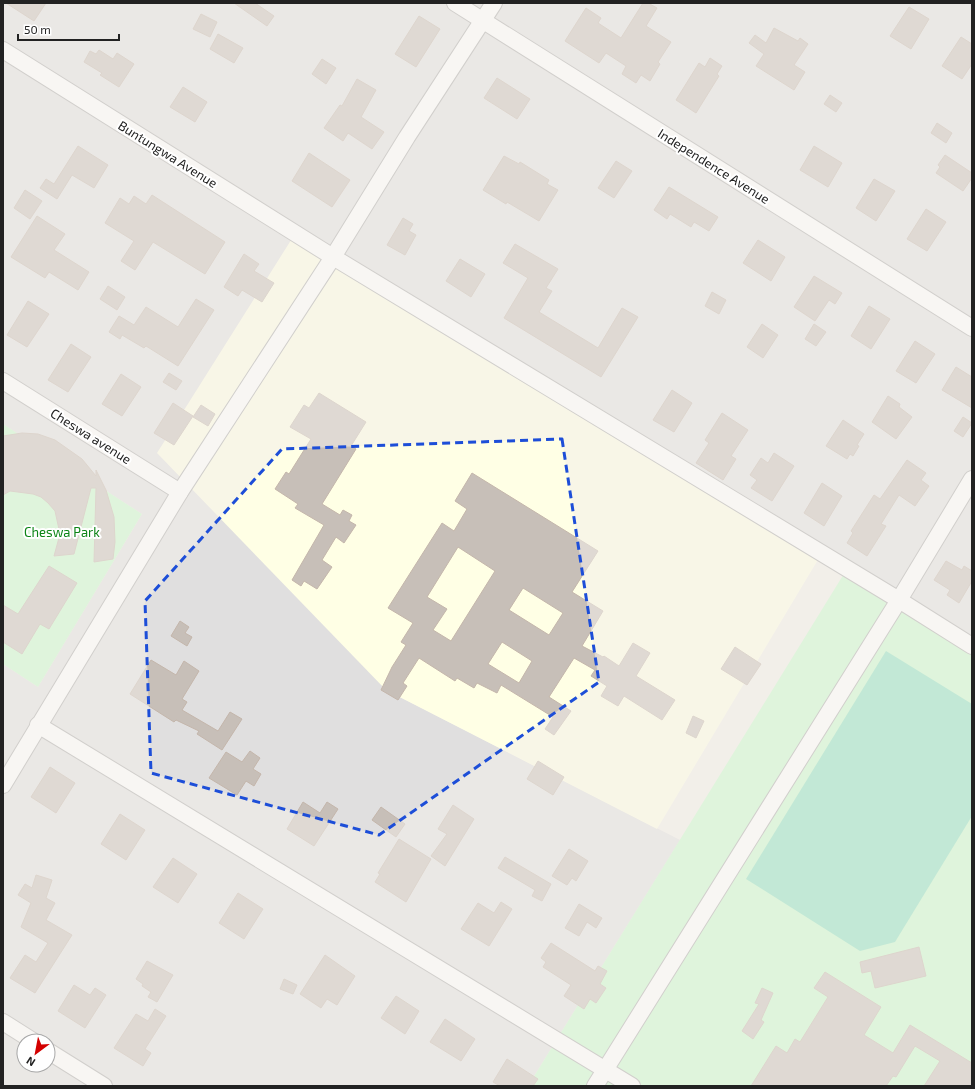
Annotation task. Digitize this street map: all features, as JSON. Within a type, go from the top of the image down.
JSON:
[{"type":"street","name":"Independence Avenue","points":[[455,3],[972,328]]},
{"type":"street","points":[[3,785],[180,492],[333,257],[407,137],[494,3]]},
{"type":"street","name":"Buntungwa Avenue","points":[[3,50],[333,257],[899,600],[972,646]]},
{"type":"street","name":"Cheswa avenue","points":[[3,381],[180,492]]},
{"type":"street","points":[[595,1086],[899,600],[972,479]]},
{"type":"street","points":[[38,725],[632,1086]]},
{"type":"street","points":[[3,1022],[20,1033]]},
{"type":"street","points":[[56,1056],[104,1086]]},
{"type":"highlighted area","points":[[562,439],[599,682],[379,835],[151,773],[145,601],[282,449]]},
{"type":"shaded area","points":[[3,3],[972,3],[972,639],[822,553],[386,690],[680,840],[528,1086],[3,1086],[3,664],[38,687],[142,514],[3,424]]},
{"type":"shaded area","points":[[298,229],[822,553],[657,829],[386,690],[157,453]]},
{"type":"green space","name":"Cheswa Park","points":[[3,424],[142,514],[38,687],[3,664]]},
{"type":"green space","points":[[850,564],[972,639],[972,1086],[528,1086]]},
{"type":"green space","points":[[886,651],[972,704],[972,816],[895,942],[860,951],[746,879]]},
{"type":"building","points":[[6,3],[46,3],[34,21]]},
{"type":"building","points":[[234,3],[255,3],[274,16],[267,26]]},
{"type":"building","points":[[643,3],[648,3],[657,8],[646,26],[671,42],[658,62],[660,64],[650,81],[641,75],[636,83],[622,74],[626,66],[606,53],[599,63],[565,41],[586,8],[601,18],[598,23],[621,38]]},
{"type":"building","points":[[909,7],[929,19],[911,49],[890,36]]},
{"type":"building","points":[[201,14],[217,22],[210,37],[193,29]]},
{"type":"building","points":[[419,16],[440,29],[416,67],[395,54]]},
{"type":"building","points":[[774,28],[798,41],[800,38],[808,44],[794,65],[805,72],[794,90],[756,66],[764,54],[749,43],[755,35],[766,43]]},
{"type":"building","points":[[218,34],[243,48],[234,63],[210,49]]},
{"type":"building","points":[[961,37],[972,44],[972,64],[962,79],[942,66]]},
{"type":"building","points":[[99,50],[113,59],[117,53],[134,64],[119,87],[100,75],[102,73],[84,62],[90,51],[96,54]]},
{"type":"building","points":[[710,58],[722,66],[717,74],[719,76],[696,113],[676,100],[699,63],[705,67]]},
{"type":"building","points":[[322,59],[336,68],[326,84],[312,74]]},
{"type":"building","points":[[497,78],[530,99],[517,119],[484,98]]},
{"type":"building","points":[[357,79],[376,90],[361,117],[384,132],[372,149],[348,133],[343,141],[324,128],[340,105],[342,106]]},
{"type":"building","points":[[183,87],[207,102],[195,122],[170,107]]},
{"type":"building","points":[[830,95],[842,103],[836,112],[824,104]]},
{"type":"building","points":[[937,123],[952,133],[946,143],[931,133]]},
{"type":"building","points":[[78,146],[108,165],[94,188],[72,175],[57,199],[40,188],[46,179],[54,184]]},
{"type":"building","points":[[814,146],[842,163],[828,187],[800,170]]},
{"type":"building","points":[[309,153],[350,180],[332,207],[292,181]]},
{"type":"building","points":[[945,155],[972,173],[972,178],[963,191],[936,173],[940,167],[938,165]]},
{"type":"building","points":[[504,156],[519,164],[520,162],[549,180],[547,184],[558,190],[539,221],[483,190]]},
{"type":"building","points":[[616,161],[632,171],[614,198],[598,188]]},
{"type":"building","points":[[874,179],[895,191],[876,221],[856,208]]},
{"type":"building","points":[[669,187],[718,217],[709,231],[694,222],[691,227],[670,214],[667,219],[654,210]]},
{"type":"building","points":[[25,190],[42,201],[30,219],[14,208]]},
{"type":"building","points":[[152,195],[225,242],[205,274],[153,242],[135,270],[121,261],[134,241],[105,223],[120,198],[129,204],[134,196],[146,204]]},
{"type":"building","points":[[926,209],[946,222],[927,251],[907,239]]},
{"type":"building","points":[[37,216],[65,234],[54,250],[89,272],[78,290],[49,272],[45,278],[11,257]]},
{"type":"building","points":[[403,218],[413,224],[409,231],[416,235],[405,255],[387,245]]},
{"type":"building","points":[[758,240],[785,257],[771,281],[743,263]]},
{"type":"building","points":[[515,244],[558,269],[546,288],[552,291],[539,312],[598,348],[622,308],[638,317],[601,377],[504,318],[528,278],[503,263]]},
{"type":"building","points":[[244,254],[259,264],[254,271],[274,283],[262,302],[242,290],[238,296],[224,287]]},
{"type":"building","points":[[460,259],[485,274],[471,297],[446,281]]},
{"type":"building","points":[[814,276],[842,293],[835,304],[829,300],[815,321],[794,307]]},
{"type":"building","points":[[108,286],[125,297],[117,310],[100,299]]},
{"type":"building","points":[[712,292],[726,300],[719,314],[705,306]]},
{"type":"building","points":[[196,299],[214,310],[178,366],[146,346],[144,348],[122,335],[120,339],[109,332],[119,316],[134,325],[146,307],[178,327]]},
{"type":"building","points":[[28,301],[49,314],[27,347],[7,335]]},
{"type":"building","points":[[869,306],[890,319],[871,349],[851,336]]},
{"type":"building","points":[[762,324],[778,335],[763,358],[747,347]]},
{"type":"building","points":[[814,324],[826,332],[816,346],[805,339]]},
{"type":"building","points":[[915,341],[935,354],[916,383],[896,371]]},
{"type":"building","points":[[71,344],[91,357],[68,392],[48,380]]},
{"type":"building","points":[[956,367],[972,377],[972,408],[942,390]]},
{"type":"building","points":[[169,373],[182,381],[176,390],[163,382]]},
{"type":"building","points":[[121,374],[141,387],[122,416],[102,404]]},
{"type":"building","points":[[672,390],[692,403],[674,432],[653,420]]},
{"type":"building","points":[[319,393],[366,422],[351,446],[356,449],[322,504],[340,515],[343,510],[352,515],[349,521],[356,525],[344,543],[336,537],[322,560],[332,567],[317,589],[304,581],[301,586],[292,580],[324,525],[295,508],[298,504],[275,489],[286,472],[289,474],[311,439],[290,427],[304,405],[309,408]]},
{"type":"building","points":[[888,396],[900,404],[899,407],[912,417],[896,439],[872,422]]},
{"type":"building","points":[[173,403],[193,416],[174,445],[154,433]]},
{"type":"building","points":[[201,405],[215,414],[208,426],[193,417]]},
{"type":"building","points":[[722,413],[748,430],[731,456],[736,459],[723,480],[696,463],[709,443],[705,440]]},
{"type":"building","points":[[963,417],[972,423],[963,437],[954,431]]},
{"type":"building","points":[[843,420],[864,434],[857,445],[859,446],[853,456],[850,454],[847,459],[826,446]]},
{"type":"building","points":[[22,433],[38,434],[55,440],[82,459],[96,476],[96,470],[106,490],[114,517],[115,542],[113,559],[94,562],[96,488],[91,488],[74,554],[54,556],[60,534],[55,511],[41,497],[33,494],[10,491],[3,495],[3,436]]},
{"type":"building","points":[[774,453],[794,466],[772,501],[751,488],[757,480],[750,475],[761,458],[768,463]]},
{"type":"building","points":[[907,460],[926,473],[921,480],[929,486],[915,506],[899,495],[881,524],[886,526],[867,556],[847,543],[853,533],[851,531],[874,495],[880,499]]},
{"type":"building","points":[[472,473],[598,551],[572,592],[603,611],[582,646],[603,657],[604,656],[619,666],[633,643],[650,653],[636,676],[675,700],[662,720],[624,696],[618,706],[601,696],[607,686],[591,676],[595,670],[574,658],[549,697],[571,711],[554,735],[545,729],[553,717],[501,685],[497,693],[477,683],[474,688],[457,678],[455,681],[419,658],[403,683],[407,686],[398,700],[381,690],[392,667],[406,645],[401,642],[413,623],[388,608],[442,523],[454,531],[467,509],[455,501]],"holes":[[[458,547],[495,571],[451,641],[433,630],[447,609],[427,597]],[[523,588],[563,613],[549,635],[509,610]],[[502,642],[532,661],[519,683],[488,664]]]},
{"type":"building","points":[[822,483],[842,496],[824,526],[804,513]]},
{"type":"building","points":[[946,561],[962,570],[964,566],[972,571],[972,581],[959,603],[947,595],[950,590],[934,580]]},
{"type":"building","points":[[49,566],[77,583],[49,629],[40,624],[22,654],[3,642],[3,605],[18,614]]},
{"type":"building","points":[[180,621],[189,627],[185,633],[192,637],[187,646],[171,636]]},
{"type":"building","points":[[735,647],[761,664],[747,685],[721,669]]},
{"type":"building","points":[[151,660],[176,675],[184,661],[199,671],[182,699],[187,702],[182,710],[218,731],[230,712],[242,719],[222,750],[197,734],[199,731],[176,720],[174,722],[130,694]]},
{"type":"building","points":[[693,716],[704,721],[696,738],[686,733]]},
{"type":"building","points":[[250,751],[260,758],[253,769],[261,774],[254,786],[246,781],[237,795],[209,778],[226,752],[242,762]]},
{"type":"building","points":[[538,761],[564,777],[553,795],[527,779]]},
{"type":"building","points":[[50,767],[75,783],[56,813],[31,797]]},
{"type":"building","points":[[303,802],[320,813],[327,802],[338,809],[314,846],[287,829]]},
{"type":"building","points":[[453,805],[474,819],[445,866],[431,856],[447,834],[438,829]]},
{"type":"building","points":[[381,807],[405,824],[396,837],[372,820]]},
{"type":"building","points":[[120,814],[145,830],[126,860],[101,844]]},
{"type":"building","points":[[399,839],[431,859],[406,902],[375,882],[380,874],[378,873]]},
{"type":"building","points":[[569,849],[588,861],[576,881],[572,878],[567,885],[552,876]]},
{"type":"building","points":[[505,857],[551,884],[542,901],[532,896],[535,890],[498,868]]},
{"type":"building","points":[[173,858],[197,874],[178,903],[153,887]]},
{"type":"building","points":[[36,875],[52,880],[46,898],[55,903],[46,920],[72,935],[35,993],[10,978],[25,955],[36,962],[48,943],[21,927],[31,903],[18,895],[25,884],[32,888]]},
{"type":"building","points":[[238,893],[263,909],[244,939],[219,923]]},
{"type":"building","points":[[501,902],[512,909],[489,946],[461,929],[478,903],[494,913]]},
{"type":"building","points":[[579,904],[602,918],[596,928],[587,922],[579,936],[565,928]]},
{"type":"building","points":[[551,943],[595,971],[598,966],[607,971],[600,984],[606,988],[596,1003],[590,999],[584,1009],[564,996],[571,985],[543,967],[546,962],[541,958]]},
{"type":"building","points":[[919,947],[926,976],[875,988],[871,971],[862,973],[860,962]]},
{"type":"building","points":[[325,955],[355,976],[337,1005],[327,999],[321,1008],[300,994]]},
{"type":"building","points":[[147,961],[173,975],[157,1002],[148,997],[151,992],[142,986],[143,984],[136,979]]},
{"type":"building","points":[[825,972],[881,1007],[864,1035],[893,1053],[910,1025],[972,1063],[972,1086],[924,1086],[940,1061],[915,1046],[896,1077],[893,1076],[886,1086],[751,1086],[776,1046],[787,1053],[795,1039],[800,1042],[828,997],[814,988]]},
{"type":"building","points":[[284,979],[297,985],[293,994],[280,989]]},
{"type":"building","points":[[74,985],[90,995],[95,988],[106,995],[85,1028],[58,1011]]},
{"type":"building","points":[[762,988],[773,993],[761,1020],[764,1022],[753,1039],[742,1031],[759,1004],[755,1003]]},
{"type":"building","points":[[396,996],[419,1011],[405,1034],[381,1018]]},
{"type":"building","points":[[155,1009],[166,1016],[145,1049],[151,1053],[143,1066],[114,1048],[136,1014],[148,1021]]},
{"type":"building","points":[[445,1019],[475,1039],[461,1061],[430,1042]]},
{"type":"building","points":[[507,1059],[538,1079],[533,1086],[500,1086],[493,1082]]}]
